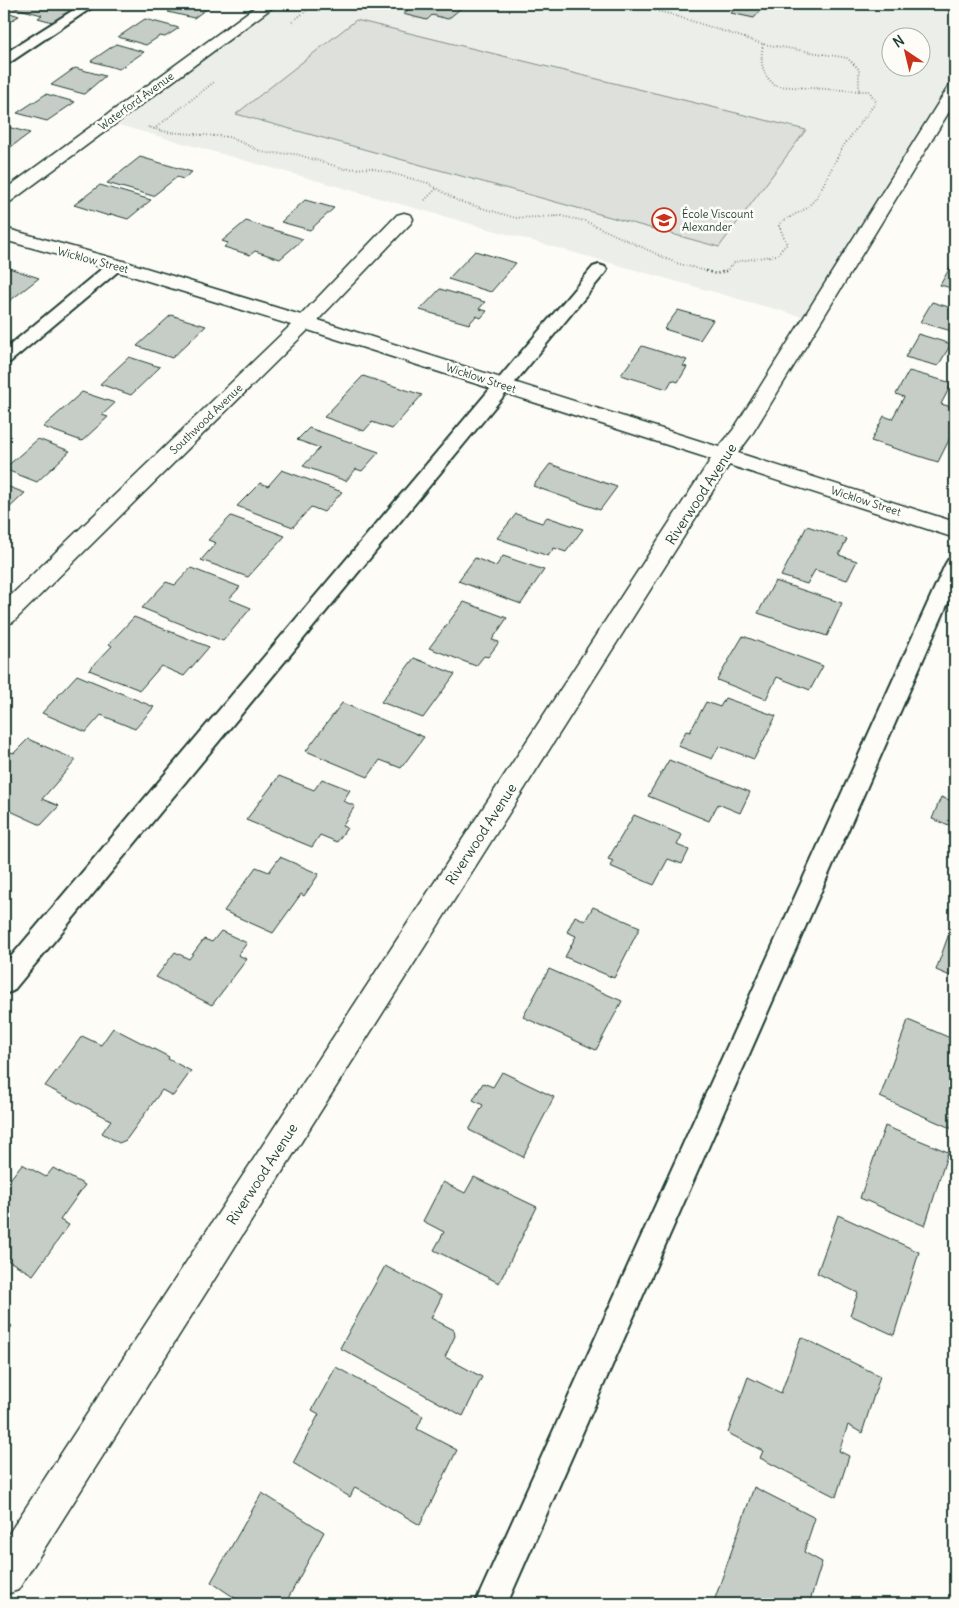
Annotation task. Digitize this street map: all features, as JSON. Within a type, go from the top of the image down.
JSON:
[{"type":"street","name":"Waterford Avenue","points":[[4,198],[269,4]]},
{"type":"street","name":"Riverwood Avenue","points":[[4,1576],[724,456],[741,434],[955,89]]},
{"type":"street","name":"Southwood Avenue","points":[[4,616],[305,322],[404,219]]},
{"type":"street","name":"Wicklow Street","points":[[4,234],[56,250],[116,265],[305,322],[955,530]]},
{"type":"lane","points":[[4,60],[90,4]]},
{"type":"lane","points":[[4,358],[116,265]]},
{"type":"lane","points":[[4,983],[599,270]]},
{"type":"lane","points":[[491,1604],[955,565]]},
{"type":"path","points":[[359,4],[367,6]]},
{"type":"path","points":[[626,4],[670,14],[763,44],[847,58],[859,69],[859,91]]},
{"type":"path","points":[[146,126],[167,132],[229,137],[265,153],[296,154],[345,169],[371,168],[428,184],[458,201],[516,218],[561,216],[585,221],[676,263],[716,274],[726,271],[735,262],[776,255],[787,244],[779,226],[781,220],[807,208],[824,186],[837,157],[855,129],[876,102],[869,91],[776,86],[767,78],[759,63],[763,44]]},
{"type":"shaded area","name":"École Viscount Alexander","points":[[269,4],[955,4],[955,88],[807,318],[108,122]]},
{"type":"shaded area","points":[[356,20],[806,130],[719,247],[236,114]]},
{"type":"building","points":[[53,4],[76,9],[56,23],[38,18],[42,15],[4,5]]},
{"type":"building","points":[[168,4],[213,4],[194,18],[168,12],[172,9],[163,7]]},
{"type":"building","points":[[382,4],[466,4],[448,19],[432,15],[427,20],[403,14],[408,10]]},
{"type":"building","points":[[739,4],[766,4],[754,18],[731,13]]},
{"type":"building","points":[[4,11],[19,16],[4,25]]},
{"type":"building","points":[[145,19],[179,28],[165,37],[160,36],[146,45],[118,37]]},
{"type":"building","points":[[116,44],[144,52],[119,69],[91,61]]},
{"type":"building","points":[[75,68],[105,76],[84,94],[51,85]]},
{"type":"building","points":[[46,94],[75,102],[47,121],[17,113]]},
{"type":"building","points":[[4,126],[30,133],[4,152]]},
{"type":"building","points":[[140,157],[192,172],[183,179],[177,177],[153,196],[107,183]]},
{"type":"building","points":[[100,185],[151,200],[128,219],[111,214],[109,216],[74,205]]},
{"type":"building","points":[[305,200],[334,208],[310,230],[281,222]]},
{"type":"building","points":[[246,221],[303,239],[280,259],[255,251],[250,255],[224,247],[228,243],[222,241]]},
{"type":"building","points":[[475,251],[516,263],[491,292],[448,279]]},
{"type":"building","points":[[951,266],[955,267],[955,289],[940,285]]},
{"type":"building","points":[[6,267],[39,278],[7,303],[4,302],[4,268]]},
{"type":"building","points":[[440,289],[485,302],[479,309],[487,311],[481,318],[476,316],[469,324],[420,310]]},
{"type":"building","points":[[932,302],[955,309],[955,332],[920,322]]},
{"type":"building","points":[[678,310],[713,320],[700,340],[664,329]]},
{"type":"building","points":[[171,315],[206,326],[172,358],[137,346]]},
{"type":"building","points":[[918,334],[951,344],[938,366],[905,357]]},
{"type":"building","points":[[642,346],[687,360],[683,366],[687,367],[678,382],[672,380],[667,389],[621,375]]},
{"type":"building","points":[[129,357],[160,367],[131,395],[100,384]]},
{"type":"building","points":[[909,371],[952,383],[941,404],[955,408],[955,428],[938,462],[871,441],[884,416],[892,419],[904,397],[896,394]]},
{"type":"building","points":[[363,376],[422,395],[392,429],[372,422],[364,431],[324,417]]},
{"type":"building","points":[[82,392],[115,403],[102,415],[108,417],[82,441],[43,427]]},
{"type":"building","points":[[309,428],[379,452],[362,471],[356,469],[346,481],[303,466],[320,448],[297,440]]},
{"type":"building","points":[[38,439],[70,451],[37,482],[4,469]]},
{"type":"building","points":[[550,464],[617,487],[600,510],[533,486]]},
{"type":"building","points":[[282,470],[342,492],[324,512],[311,507],[293,527],[237,506],[260,483],[268,486]]},
{"type":"building","points":[[4,485],[25,493],[4,513]]},
{"type":"building","points":[[516,514],[542,523],[547,517],[583,529],[566,552],[554,548],[548,556],[497,538]]},
{"type":"building","points":[[231,516],[285,536],[248,577],[201,560],[216,543],[208,540]]},
{"type":"building","points":[[807,526],[847,539],[839,555],[857,561],[847,580],[815,570],[807,584],[781,576]]},
{"type":"building","points":[[503,556],[544,570],[521,604],[458,581],[475,558],[496,566]]},
{"type":"building","points":[[191,568],[240,587],[229,599],[251,608],[223,641],[142,608],[166,582],[175,585]]},
{"type":"building","points":[[775,581],[842,603],[827,636],[758,613]]},
{"type":"building","points":[[464,602],[507,618],[492,640],[499,642],[488,657],[484,656],[476,666],[429,648]]},
{"type":"building","points":[[134,617],[209,647],[184,676],[161,666],[140,690],[89,670],[112,646],[109,644]]},
{"type":"building","points":[[743,636],[823,666],[810,690],[777,677],[766,699],[717,680]]},
{"type":"building","points":[[414,658],[455,674],[423,718],[381,702]]},
{"type":"building","points":[[77,675],[154,707],[135,729],[101,715],[86,732],[42,713]]},
{"type":"building","points":[[725,698],[776,716],[754,759],[719,746],[712,759],[678,746],[686,731],[690,732],[706,702],[720,707]]},
{"type":"building","points":[[342,703],[424,737],[401,768],[380,760],[368,777],[306,751]]},
{"type":"building","points":[[28,739],[76,760],[42,799],[59,806],[41,825],[4,808],[4,760]]},
{"type":"building","points":[[669,760],[750,792],[740,813],[718,804],[709,821],[648,796]]},
{"type":"building","points":[[279,776],[314,790],[322,779],[350,790],[343,801],[355,806],[342,826],[347,828],[337,842],[320,835],[312,847],[246,820]]},
{"type":"building","points":[[941,797],[955,802],[955,827],[932,819]]},
{"type":"building","points":[[634,815],[682,835],[677,845],[689,850],[682,864],[668,859],[654,885],[610,866],[613,861],[608,859]]},
{"type":"building","points":[[280,857],[319,874],[304,896],[301,894],[273,933],[224,911],[256,867],[269,872]]},
{"type":"building","points":[[593,907],[640,927],[614,978],[565,957],[576,936],[567,932],[575,916],[585,921]]},
{"type":"building","points":[[951,928],[955,929],[955,978],[936,970]]},
{"type":"building","points":[[221,931],[247,943],[238,955],[247,959],[212,1005],[156,977],[175,952],[189,959],[204,939],[212,942]]},
{"type":"building","points":[[549,969],[622,1001],[596,1050],[523,1017]]},
{"type":"building","points":[[908,1020],[955,1040],[955,1130],[880,1097]]},
{"type":"building","points":[[113,1028],[169,1057],[168,1059],[191,1071],[173,1096],[162,1090],[126,1140],[119,1143],[102,1133],[111,1120],[45,1086],[82,1036],[101,1045]]},
{"type":"building","points":[[502,1072],[554,1097],[523,1157],[469,1130],[483,1105],[473,1100],[483,1083],[493,1087]]},
{"type":"building","points":[[885,1126],[948,1152],[925,1226],[860,1198]]},
{"type":"building","points":[[22,1164],[46,1177],[53,1168],[85,1185],[60,1220],[69,1225],[33,1275],[4,1258],[4,1187]]},
{"type":"building","points":[[474,1177],[537,1207],[499,1283],[434,1250],[444,1232],[423,1221],[443,1182],[465,1193]]},
{"type":"building","points":[[838,1215],[919,1252],[894,1335],[850,1315],[858,1293],[817,1273]]},
{"type":"building","points":[[385,1266],[442,1296],[431,1318],[454,1330],[455,1336],[445,1357],[482,1377],[463,1416],[340,1348]]},
{"type":"building","points":[[4,1321],[12,1326],[4,1338]]},
{"type":"building","points":[[801,1337],[880,1376],[862,1433],[848,1425],[839,1451],[849,1456],[836,1497],[760,1458],[763,1451],[728,1433],[748,1377],[781,1393]]},
{"type":"building","points":[[336,1367],[423,1416],[417,1429],[457,1450],[420,1525],[355,1487],[350,1497],[293,1463],[319,1414],[312,1410]]},
{"type":"building","points":[[754,1487],[815,1518],[804,1552],[822,1562],[809,1604],[713,1604]]},
{"type":"building","points":[[262,1493],[324,1532],[285,1604],[244,1604],[211,1582]]},
{"type":"place","name":"École Viscount Alexander","points":[[664,220]]}]
